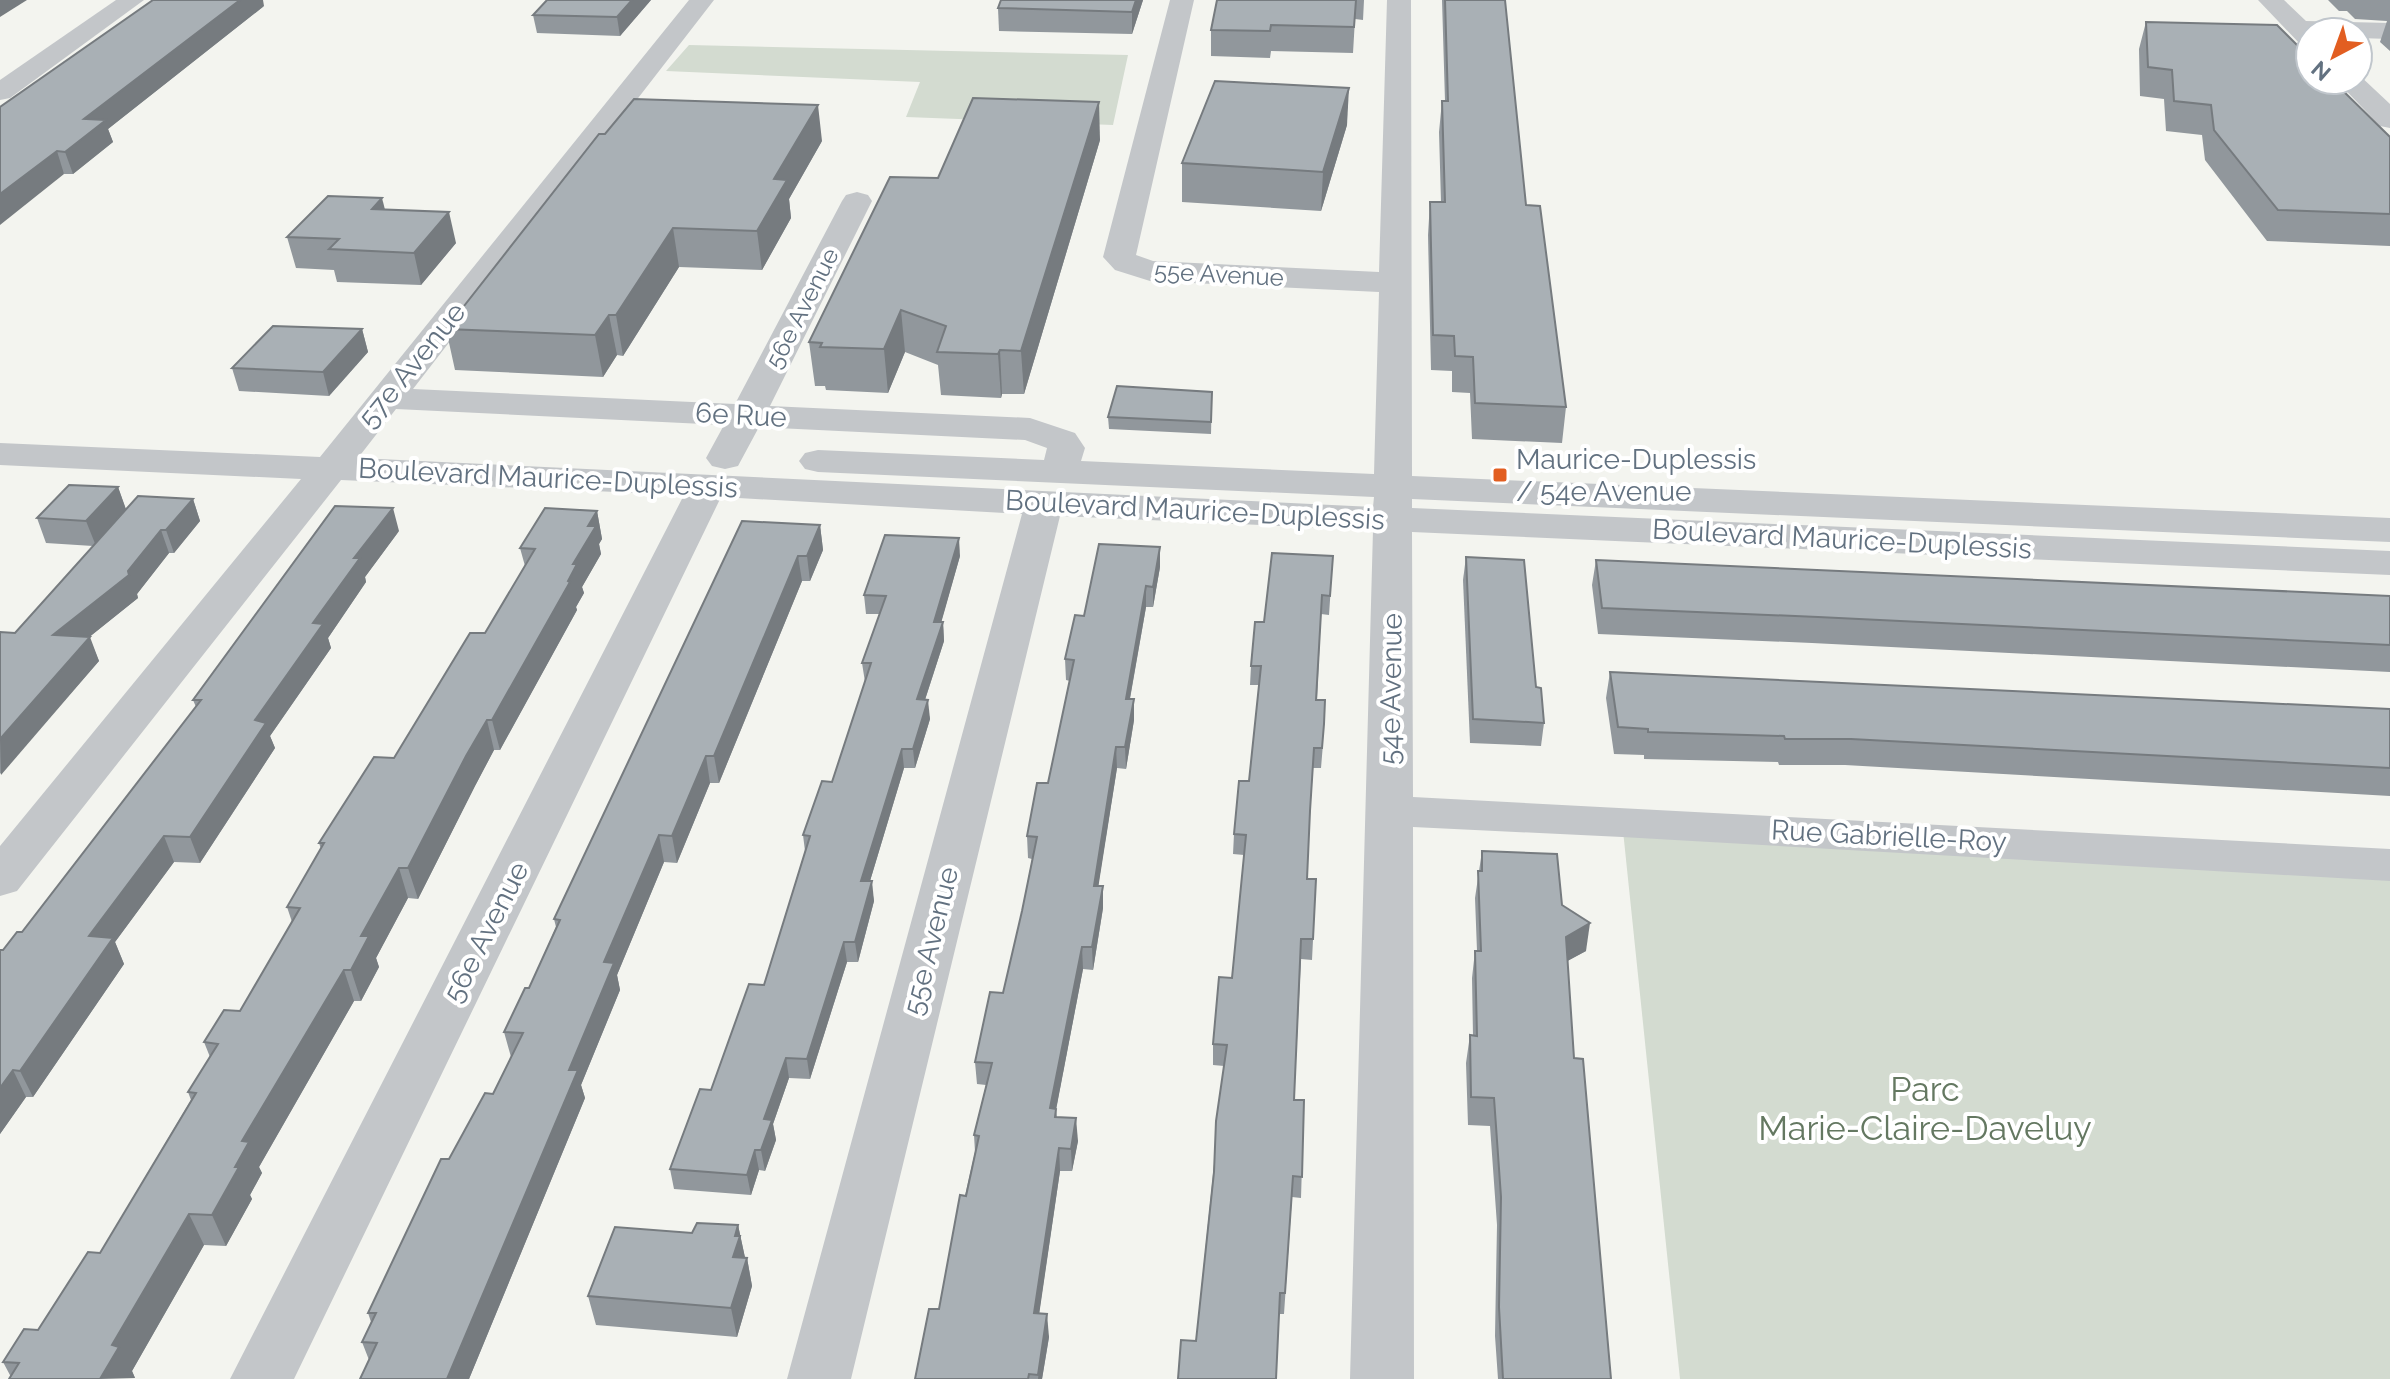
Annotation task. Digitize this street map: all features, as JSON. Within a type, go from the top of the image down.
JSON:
[{"type":"street","points":[[0,92],[132,0]]},
{"type":"street","name":"57e Avenue","points":[[0,879],[702,0]]},
{"type":"street","name":"55e Avenue","points":[[1182,0],[1118,250],[1119,257],[1126,263],[1150,271],[1395,283]]},
{"type":"street","name":"54e Avenue","points":[[1382,1379],[1399,0]]},
{"type":"street","points":[[2270,0],[2294,23]]},
{"type":"street","points":[[2366,96],[2390,120]]},
{"type":"street","name":"56e Avenue","points":[[262,1379],[717,471],[857,201]]},
{"type":"street","name":"6e Rue","points":[[385,398],[1030,429],[1062,441],[1066,448],[1052,488]]},
{"type":"street","name":"Boulevard Maurice-Duplessis","points":[[0,424],[342,453],[1052,488],[1391,502],[2390,530]]},
{"type":"street","name":"Boulevard Maurice-Duplessis","points":[[0,454],[342,453]]},
{"type":"street","name":"55e Avenue","points":[[819,1379],[1052,488]]},
{"type":"street","name":"Boulevard Maurice-Duplessis","points":[[1391,502],[2390,563]]},
{"type":"street","name":"Rue Gabrielle-Roy","points":[[1388,811],[1622,821],[2390,865]]},
{"type":"green space","points":[[689,45],[1128,55],[1113,125],[906,117],[920,82],[666,71]]},
{"type":"green space","name":"Parc Marie-Claire-Daveluy","points":[[1622,821],[2390,865],[2390,1379],[1680,1379]]},
{"type":"building","points":[[153,0],[240,0],[84,119],[106,120],[65,152],[57,151],[0,194],[0,107]]},
{"type":"building","points":[[547,0],[632,0],[617,17],[533,15]]},
{"type":"building","points":[[1001,0],[1136,0],[1132,12],[998,8]]},
{"type":"building","points":[[1217,0],[1356,0],[1354,27],[1271,25],[1270,31],[1211,30]]},
{"type":"building","points":[[1445,0],[1505,0],[1526,205],[1540,206],[1566,407],[1475,403],[1473,357],[1455,356],[1454,336],[1433,335],[1430,202],[1445,202],[1442,101],[1448,101]]},
{"type":"building","points":[[2146,22],[2277,25],[2294,42],[2294,96],[2348,96],[2390,137],[2390,214],[2278,210],[2214,130],[2211,105],[2174,101],[2172,70],[2148,67]]},
{"type":"building","points":[[1215,81],[1349,88],[1323,172],[1182,163]]},
{"type":"building","points":[[973,98],[1099,102],[1021,351],[1000,350],[998,354],[937,352],[946,326],[901,310],[884,349],[820,347],[822,343],[809,342],[890,177],[938,178]]},
{"type":"building","points":[[634,99],[818,105],[774,179],[787,180],[757,231],[673,228],[616,315],[609,315],[595,335],[446,329],[599,134],[605,134]]},
{"type":"building","points":[[328,196],[382,198],[372,209],[449,212],[414,253],[329,249],[339,239],[287,237]]},
{"type":"building","points":[[273,326],[362,329],[323,372],[232,368]]},
{"type":"building","points":[[1117,386],[1212,392],[1211,422],[1108,417]]},
{"type":"building","points":[[69,485],[118,487],[86,521],[37,518]]},
{"type":"building","points":[[138,496],[193,499],[166,530],[161,530],[128,571],[129,575],[53,635],[90,637],[0,739],[0,632],[15,633]]},
{"type":"building","points":[[335,506],[393,508],[354,558],[360,558],[313,623],[323,624],[255,720],[266,723],[190,837],[164,836],[89,936],[113,938],[20,1071],[13,1070],[0,1088],[0,950],[17,932],[22,932],[201,700],[193,700]]},
{"type":"building","points":[[545,508],[597,511],[588,526],[596,526],[573,564],[577,564],[570,582],[492,720],[487,720],[466,756],[408,868],[399,868],[361,936],[369,936],[351,970],[344,970],[242,1141],[249,1142],[212,1215],[189,1214],[112,1345],[119,1347],[100,1379],[9,1379],[19,1363],[3,1362],[24,1329],[38,1330],[88,1252],[100,1253],[196,1093],[188,1092],[218,1044],[204,1042],[224,1010],[240,1011],[300,908],[287,907],[324,843],[319,843],[374,757],[394,758],[470,633],[485,633],[535,549],[520,548]]},
{"type":"building","points":[[742,521],[820,525],[807,556],[798,556],[714,756],[706,756],[672,836],[659,835],[604,962],[614,963],[569,1070],[578,1070],[447,1379],[360,1379],[377,1343],[362,1342],[376,1313],[368,1313],[441,1159],[449,1159],[485,1093],[493,1094],[523,1033],[504,1032],[525,988],[529,988],[560,920],[554,919]]},
{"type":"building","points":[[885,535],[959,538],[934,622],[943,622],[917,699],[928,700],[913,749],[902,749],[861,881],[872,881],[855,942],[844,942],[807,1059],[786,1058],[764,1119],[772,1120],[761,1150],[755,1150],[747,1175],[670,1169],[700,1089],[711,1090],[749,984],[764,985],[810,836],[803,835],[822,781],[832,782],[871,663],[862,663],[886,596],[864,595]]},
{"type":"building","points":[[1099,544],[1160,547],[1153,587],[1146,586],[1126,699],[1134,699],[1125,747],[1116,747],[1094,886],[1103,886],[1092,947],[1082,947],[1050,1108],[1056,1109],[1055,1117],[1076,1118],[1071,1149],[1059,1148],[1034,1313],[1047,1314],[1038,1375],[1029,1374],[1028,1379],[915,1379],[929,1309],[939,1309],[960,1195],[966,1196],[979,1136],[974,1135],[992,1063],[975,1062],[990,992],[1003,993],[1037,837],[1027,836],[1037,783],[1048,783],[1074,660],[1065,659],[1075,615],[1084,616]]},
{"type":"building","points":[[1272,553],[1333,556],[1330,596],[1322,595],[1316,700],[1325,700],[1324,724],[1322,748],[1314,748],[1310,811],[1307,879],[1316,879],[1313,939],[1301,939],[1294,1100],[1304,1100],[1302,1177],[1293,1176],[1285,1293],[1280,1293],[1276,1379],[1178,1379],[1181,1340],[1196,1341],[1214,1172],[1216,1121],[1227,1045],[1213,1044],[1219,977],[1232,978],[1246,835],[1234,834],[1239,781],[1249,781],[1261,666],[1251,666],[1255,622],[1264,622]]},
{"type":"building","points":[[1466,557],[1524,560],[1536,687],[1541,688],[1544,723],[1473,719]]},
{"type":"building","points":[[1596,560],[2390,596],[2390,645],[1602,608]]},
{"type":"building","points":[[1610,672],[2390,709],[2390,768],[1851,739],[1648,732],[1648,729],[1618,727]]},
{"type":"building","points":[[1482,851],[1557,854],[1562,905],[1590,923],[1566,937],[1574,1058],[1583,1059],[1611,1379],[1503,1379],[1499,1307],[1501,1197],[1494,1098],[1471,1097],[1470,1035],[1477,1036],[1475,951],[1481,951],[1478,871],[1482,871]]},
{"type":"building","points":[[697,1223],[738,1225],[735,1236],[740,1236],[733,1257],[747,1258],[731,1308],[588,1296],[615,1227],[692,1233]]},
{"type":"place","name":"Maurice-Duplessis / 54e Avenue","points":[[1500,475]]}]
